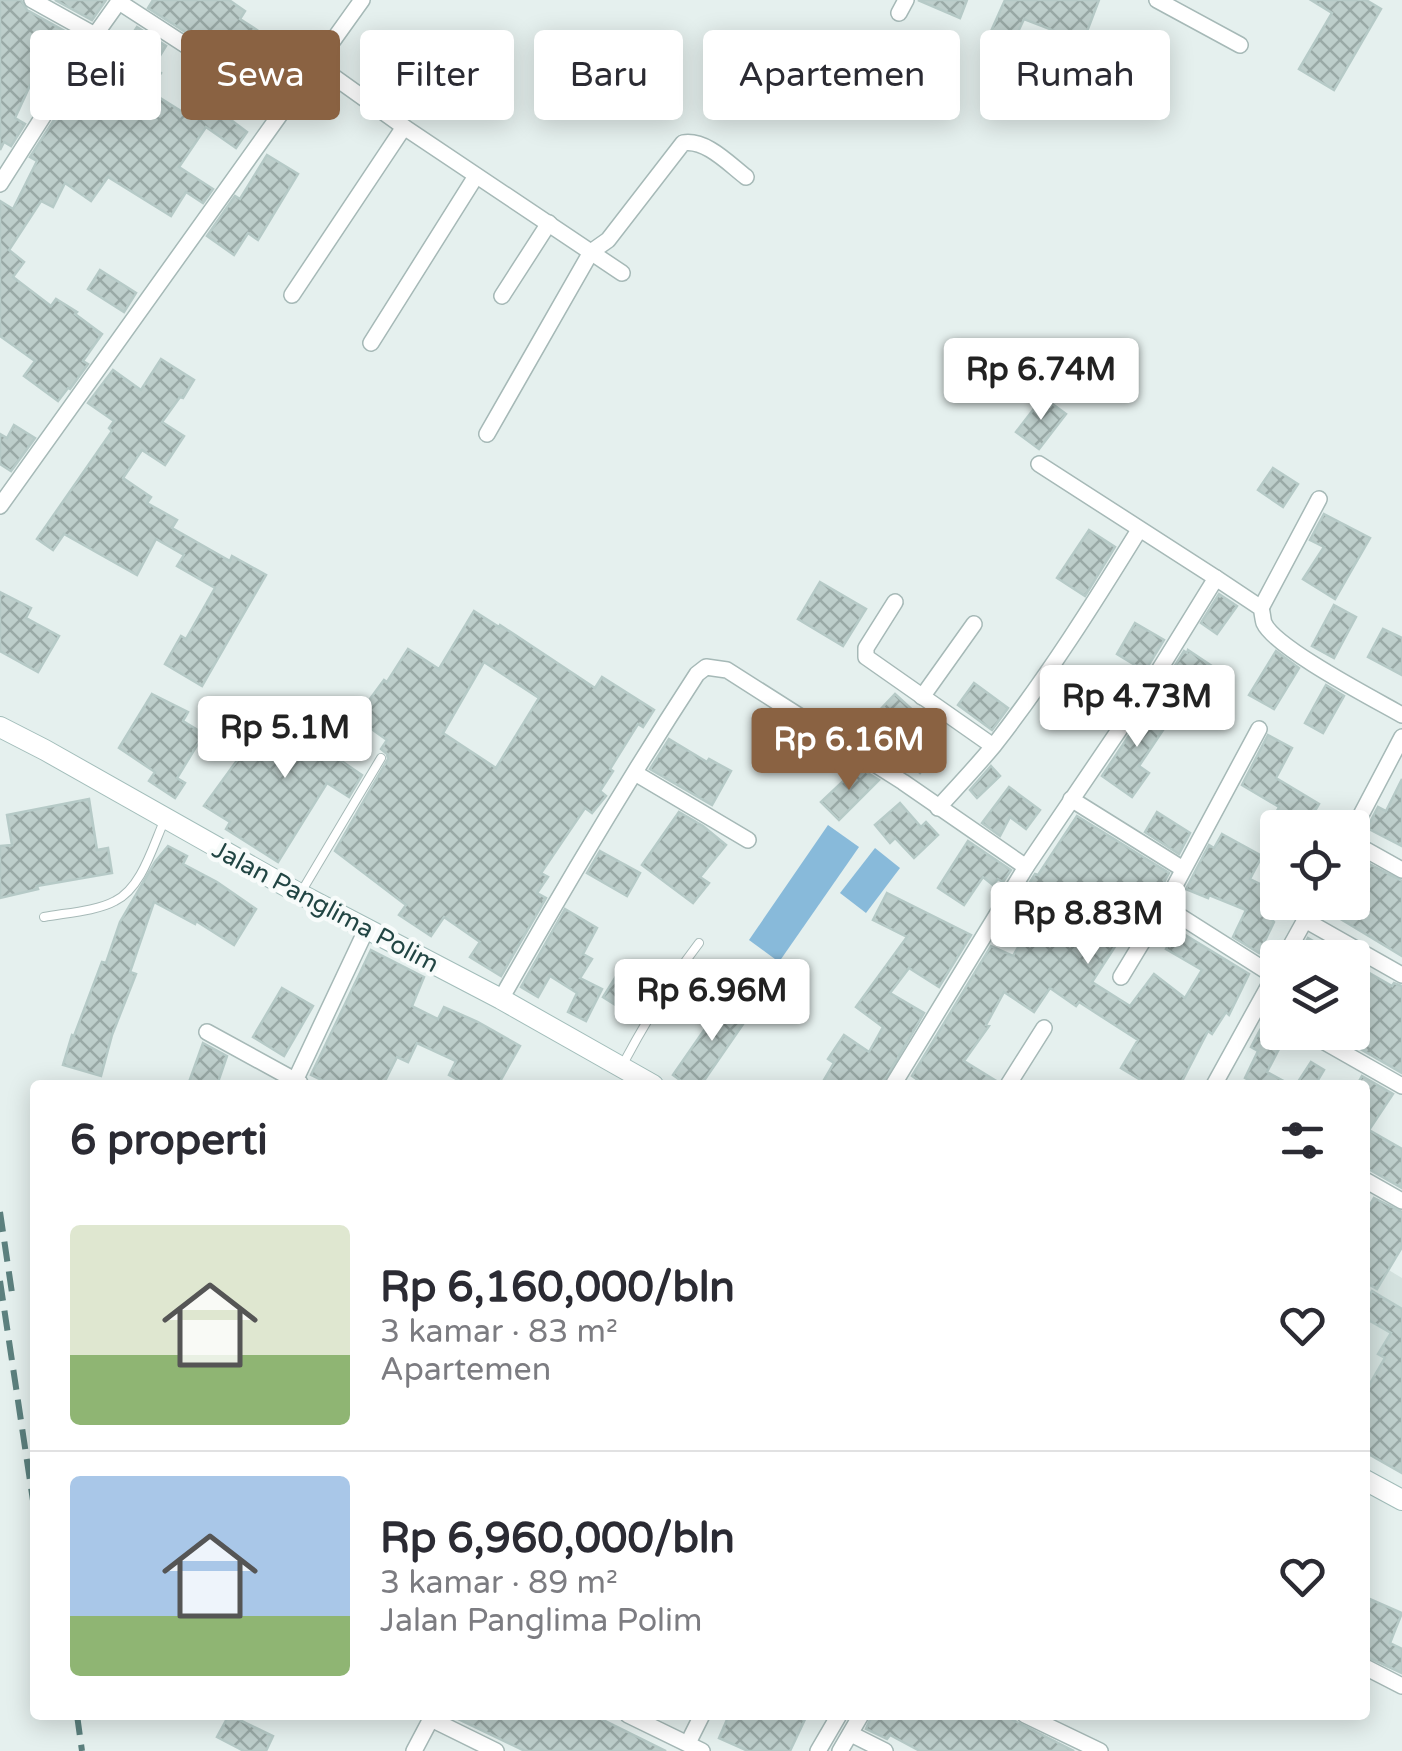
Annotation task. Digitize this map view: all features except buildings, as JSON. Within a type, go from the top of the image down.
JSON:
[{"type":"main road","name":"Jalan Panglima Polim","points":[[0,728],[643,1080]]},
{"type":"main road","points":[[1370,1483],[1402,1500]]},
{"type":"street","points":[[32,0],[86,30]]},
{"type":"street","points":[[340,31],[362,0]]},
{"type":"street","points":[[1156,0],[1240,45]]},
{"type":"street","points":[[99,30],[120,1],[181,41]]},
{"type":"street","points":[[340,81],[622,273]]},
{"type":"street","points":[[0,184],[41,120]]},
{"type":"street","points":[[0,506],[276,120]]},
{"type":"street","points":[[292,296],[404,127]]},
{"type":"street","points":[[487,434],[591,252],[608,240],[683,143],[700,143],[746,177]]},
{"type":"street","points":[[372,343],[476,176]]},
{"type":"street","points":[[502,296],[549,223]]},
{"type":"street","points":[[1039,464],[1261,608]]},
{"type":"street","points":[[0,476],[16,484]]},
{"type":"street","points":[[1319,499],[1261,608],[1264,622],[1287,648],[1402,715]]},
{"type":"street","points":[[938,808],[993,746],[1068,643],[1140,530]]},
{"type":"street","points":[[896,1080],[1026,867],[1153,680],[1216,578]]},
{"type":"street","points":[[895,602],[866,648],[869,660],[993,746]]},
{"type":"street","points":[[922,697],[974,624]]},
{"type":"street","points":[[500,999],[634,773],[701,670],[727,670],[903,782],[1026,867]]},
{"type":"street","points":[[1121,977],[1164,906],[1259,728]]},
{"type":"street","points":[[1364,810],[1402,738]]},
{"type":"street","points":[[634,773],[748,840]]},
{"type":"street","points":[[1071,799],[1183,870]]},
{"type":"street","points":[[1370,852],[1402,870]]},
{"type":"street","points":[[1164,906],[1260,963]]},
{"type":"street","points":[[1293,940],[1304,920],[1402,975]]},
{"type":"street","points":[[298,1080],[367,928]]},
{"type":"street","points":[[1217,1080],[1260,1002]]},
{"type":"street","points":[[1011,1080],[1044,1028]]},
{"type":"street","points":[[207,1032],[292,1080]]},
{"type":"street","points":[[1339,1050],[1402,1086]]},
{"type":"street","points":[[1370,1183],[1402,1201]]},
{"type":"street","points":[[1370,1670],[1402,1686]]},
{"type":"street","points":[[414,1751],[430,1720]]},
{"type":"street","points":[[438,1720],[496,1751]]},
{"type":"street","points":[[638,1720],[695,1747],[701,1720]]},
{"type":"street","points":[[818,1751],[835,1720]]},
{"type":"street","points":[[840,1751],[858,1720]]},
{"type":"street","points":[[1035,1720],[1100,1751]]},
{"type":"street","points":[[851,1734],[885,1751]]},
{"type":"lane","points":[[300,894],[380,758]]},
{"type":"lane","points":[[44,917],[112,903],[124,895],[142,869],[165,819]]},
{"type":"lane","points":[[622,1068],[649,1014],[700,944]]},
{"type":"shaded area","points":[[1370,1259],[1402,1278],[1402,1403],[1370,1456]]},
{"type":"water","points":[[828,825],[859,847],[779,962],[749,940]]},
{"type":"water","points":[[875,848],[900,868],[866,913],[840,893]]},
{"type":"railway","points":[[0,1212],[12,1293]]},
{"type":"railway","points":[[0,1281],[30,1481]]},
{"type":"railway","points":[[78,1720],[82,1751]]}]
